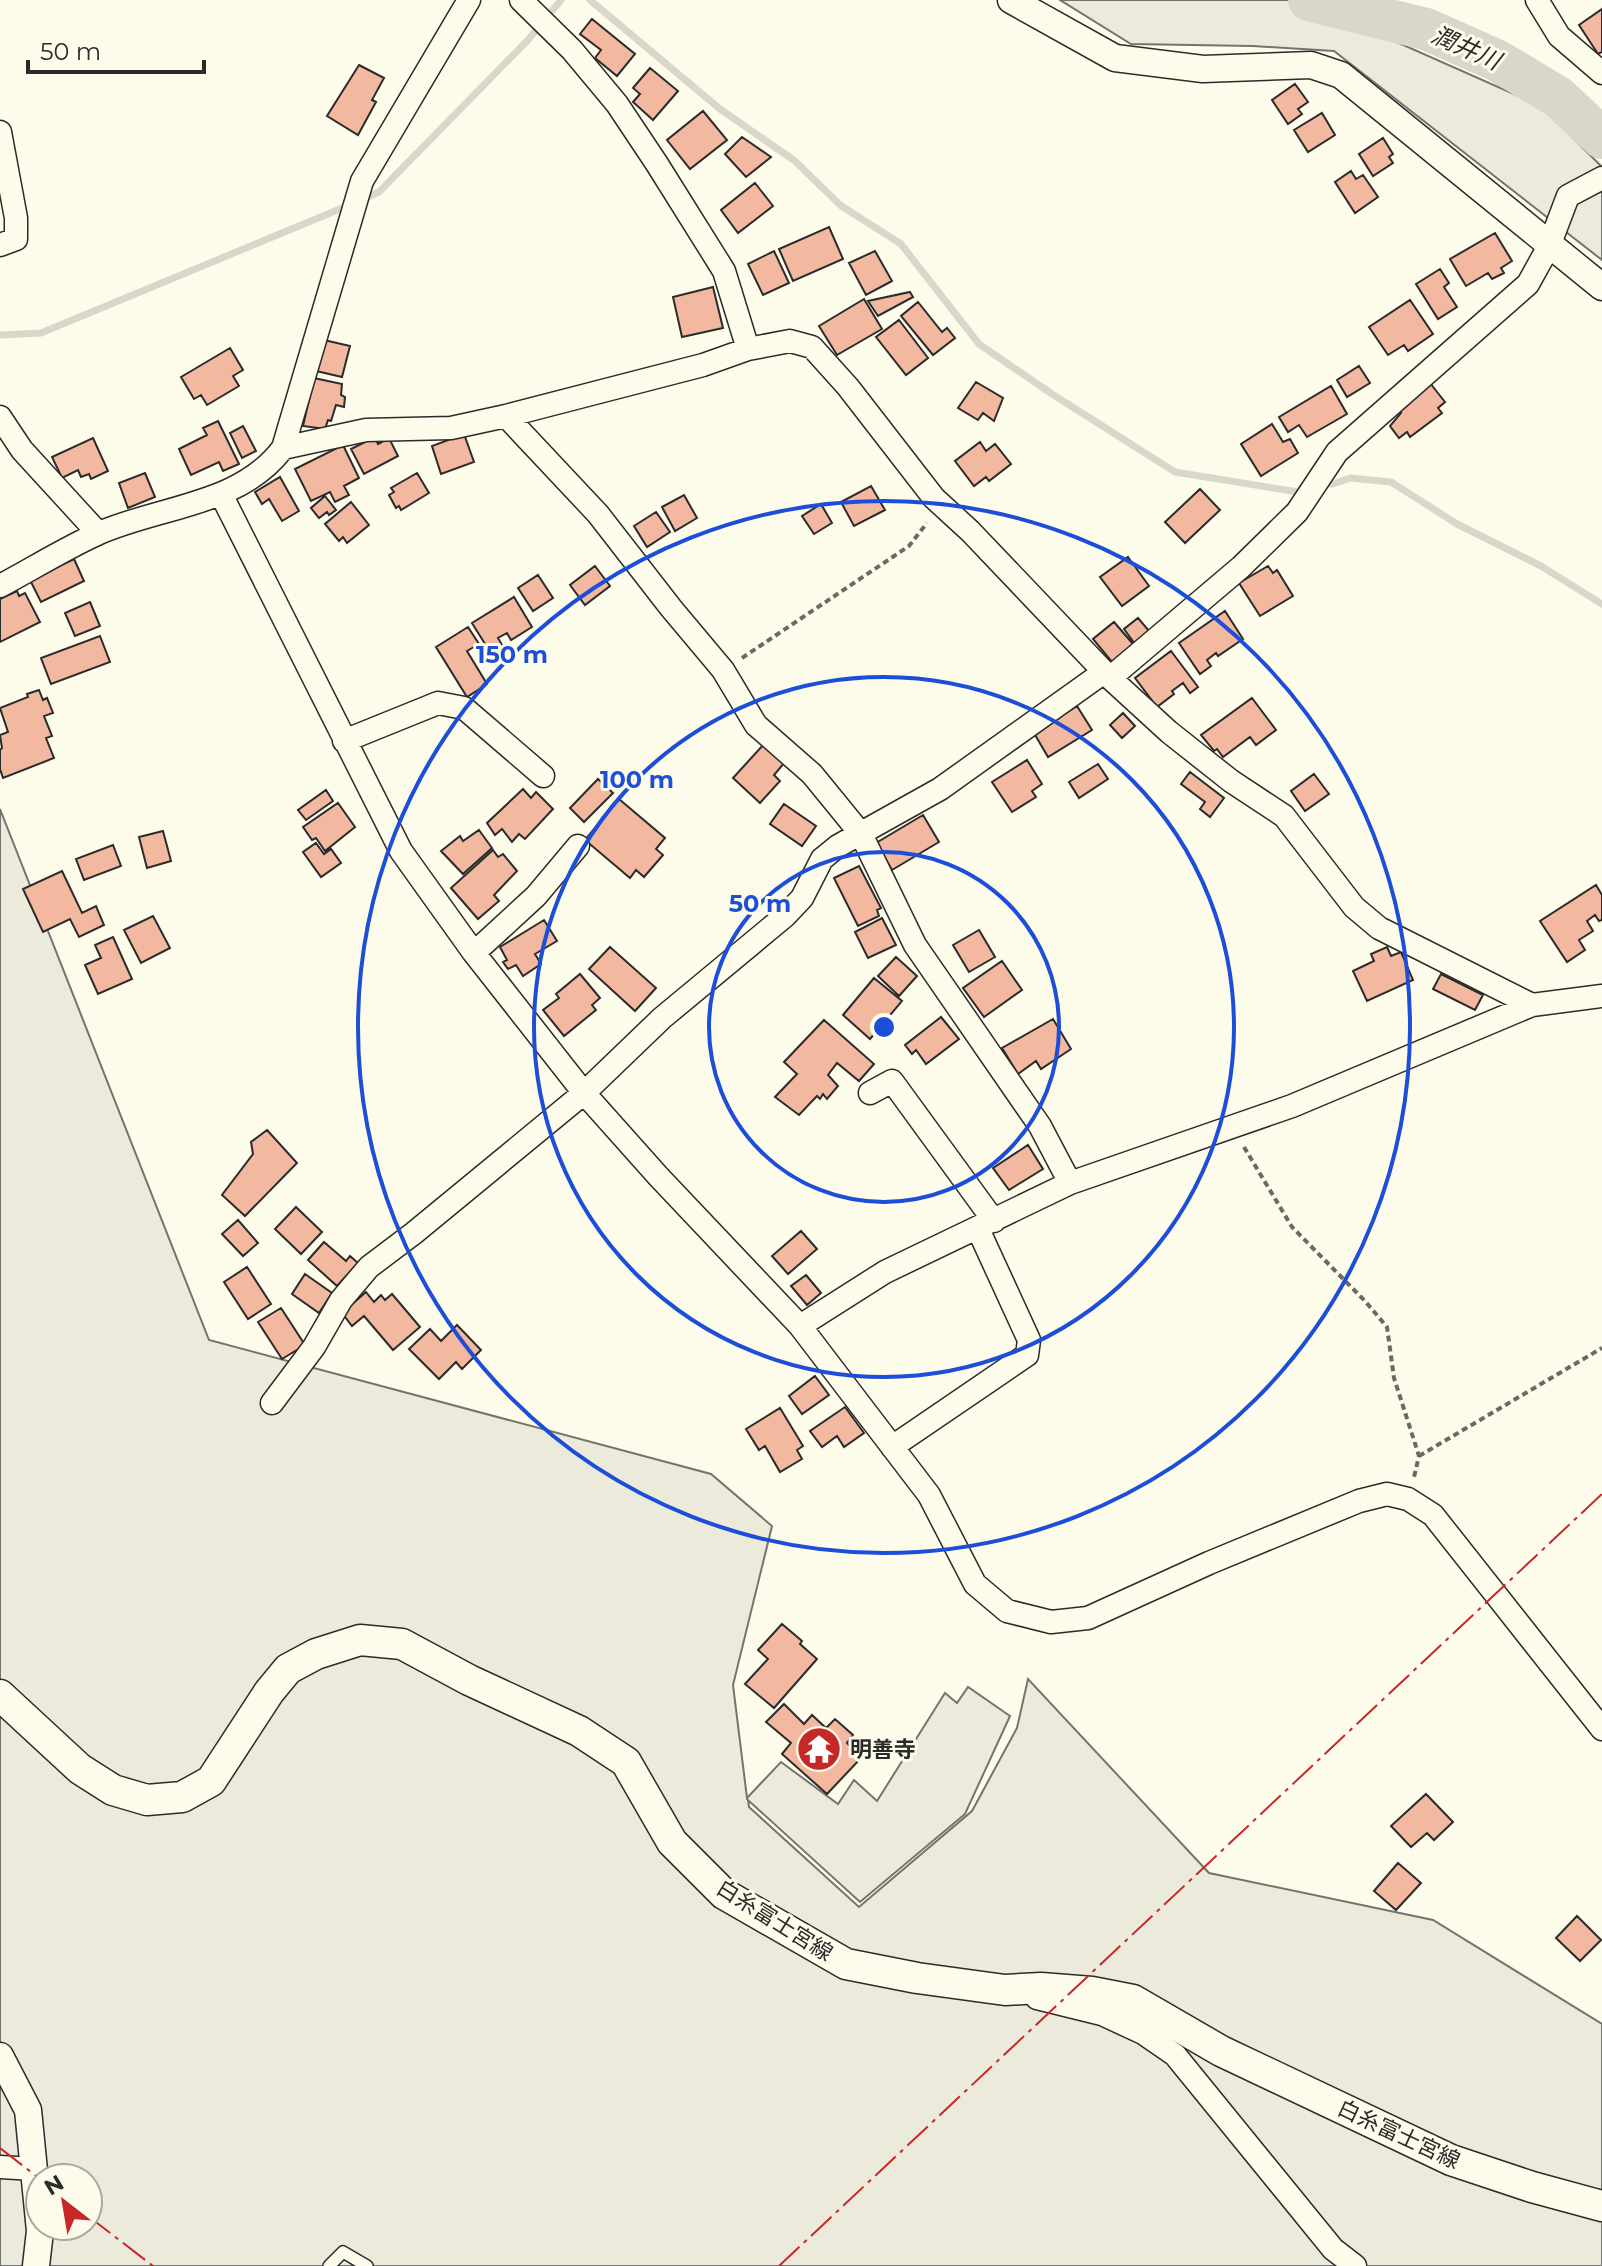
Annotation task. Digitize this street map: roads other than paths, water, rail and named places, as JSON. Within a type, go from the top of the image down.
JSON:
[{"type":"main road","name":"白糸富士宮線","points":[[0,1695],[80,1769],[113,1790],[147,1800],[182,1797],[211,1781],[269,1692],[288,1669],[316,1654],[360,1640],[402,1644],[469,1680],[579,1731],[626,1762],[672,1842],[724,1894],[846,1964],[1005,1990],[1041,1988],[1092,1992],[1133,2000],[1221,2051],[1451,2160],[1602,2206]]},
{"type":"street","points":[[0,586],[98,533],[221,494],[257,476],[283,448],[362,181],[469,0]]},
{"type":"street","points":[[1011,0],[1115,58],[1203,69],[1311,65],[1341,75],[1602,287]]},
{"type":"street","points":[[1537,0],[1559,36],[1602,73]]},
{"type":"street","points":[[524,2],[572,50],[617,104],[724,271],[748,349]]},
{"type":"street","points":[[0,132],[16,218],[16,239],[0,245]]},
{"type":"street","points":[[272,1403],[314,1347],[341,1300],[369,1267],[584,1093],[662,1018],[785,916],[802,898],[822,859],[838,846],[940,789],[1107,675],[1263,545],[1297,512],[1337,452],[1528,284],[1549,246],[1568,196],[1602,178]]},
{"type":"street","points":[[283,448],[366,430],[451,428],[703,365],[748,349],[790,341],[812,347],[848,387],[934,498],[970,531],[1107,675],[1169,732],[1231,781],[1284,816],[1354,907],[1379,928],[1532,1005]]},
{"type":"street","points":[[506,416],[598,514],[723,670],[756,725],[812,774],[861,834],[915,945],[1040,1126],[1070,1183]]},
{"type":"street","points":[[0,417],[22,450],[98,533]]},
{"type":"street","points":[[221,494],[401,851],[474,953],[584,1093],[800,1326],[929,1495],[975,1584],[1007,1611],[1051,1622],[1088,1618],[1209,1563],[1359,1501],[1387,1494],[1408,1499],[1433,1515],[1602,1729]]},
{"type":"street","points":[[344,741],[438,703],[464,708],[543,776]]},
{"type":"street","points":[[474,953],[536,896],[578,846]]},
{"type":"street","points":[[800,1326],[885,1272],[1070,1183],[1292,1106],[1532,1005],[1602,996]]},
{"type":"street","points":[[870,1093],[892,1081],[986,1225],[1029,1340],[1027,1355],[892,1447]]},
{"type":"street","points":[[1005,1990],[1102,2014],[1143,2033],[1175,2055],[1333,2249],[1355,2266]]},
{"type":"street","points":[[0,2056],[28,2110],[33,2162]]},
{"type":"street","points":[[0,2167],[24,2168]]},
{"type":"street","points":[[36,2266],[39,2242]]},
{"type":"lane","points":[[329,2266],[343,2252],[367,2266]]},
{"type":"waterway","points":[[363,199],[379,192],[528,40],[561,0]]},
{"type":"waterway","points":[[590,0],[720,109],[795,161],[840,205],[901,244],[979,344],[1052,394],[1175,472],[1298,492],[1305,489]]},
{"type":"waterway","name":"潤井川","points":[[1309,0],[1426,29],[1498,61],[1558,97],[1602,138]]},
{"type":"waterway","points":[[0,335],[41,333],[352,204]]},
{"type":"waterway","points":[[1321,484],[1333,484],[1350,478],[1391,482],[1457,524],[1541,566],[1602,604]]},
{"type":"place","name":"明善寺","points":[[819,1749]]}]
